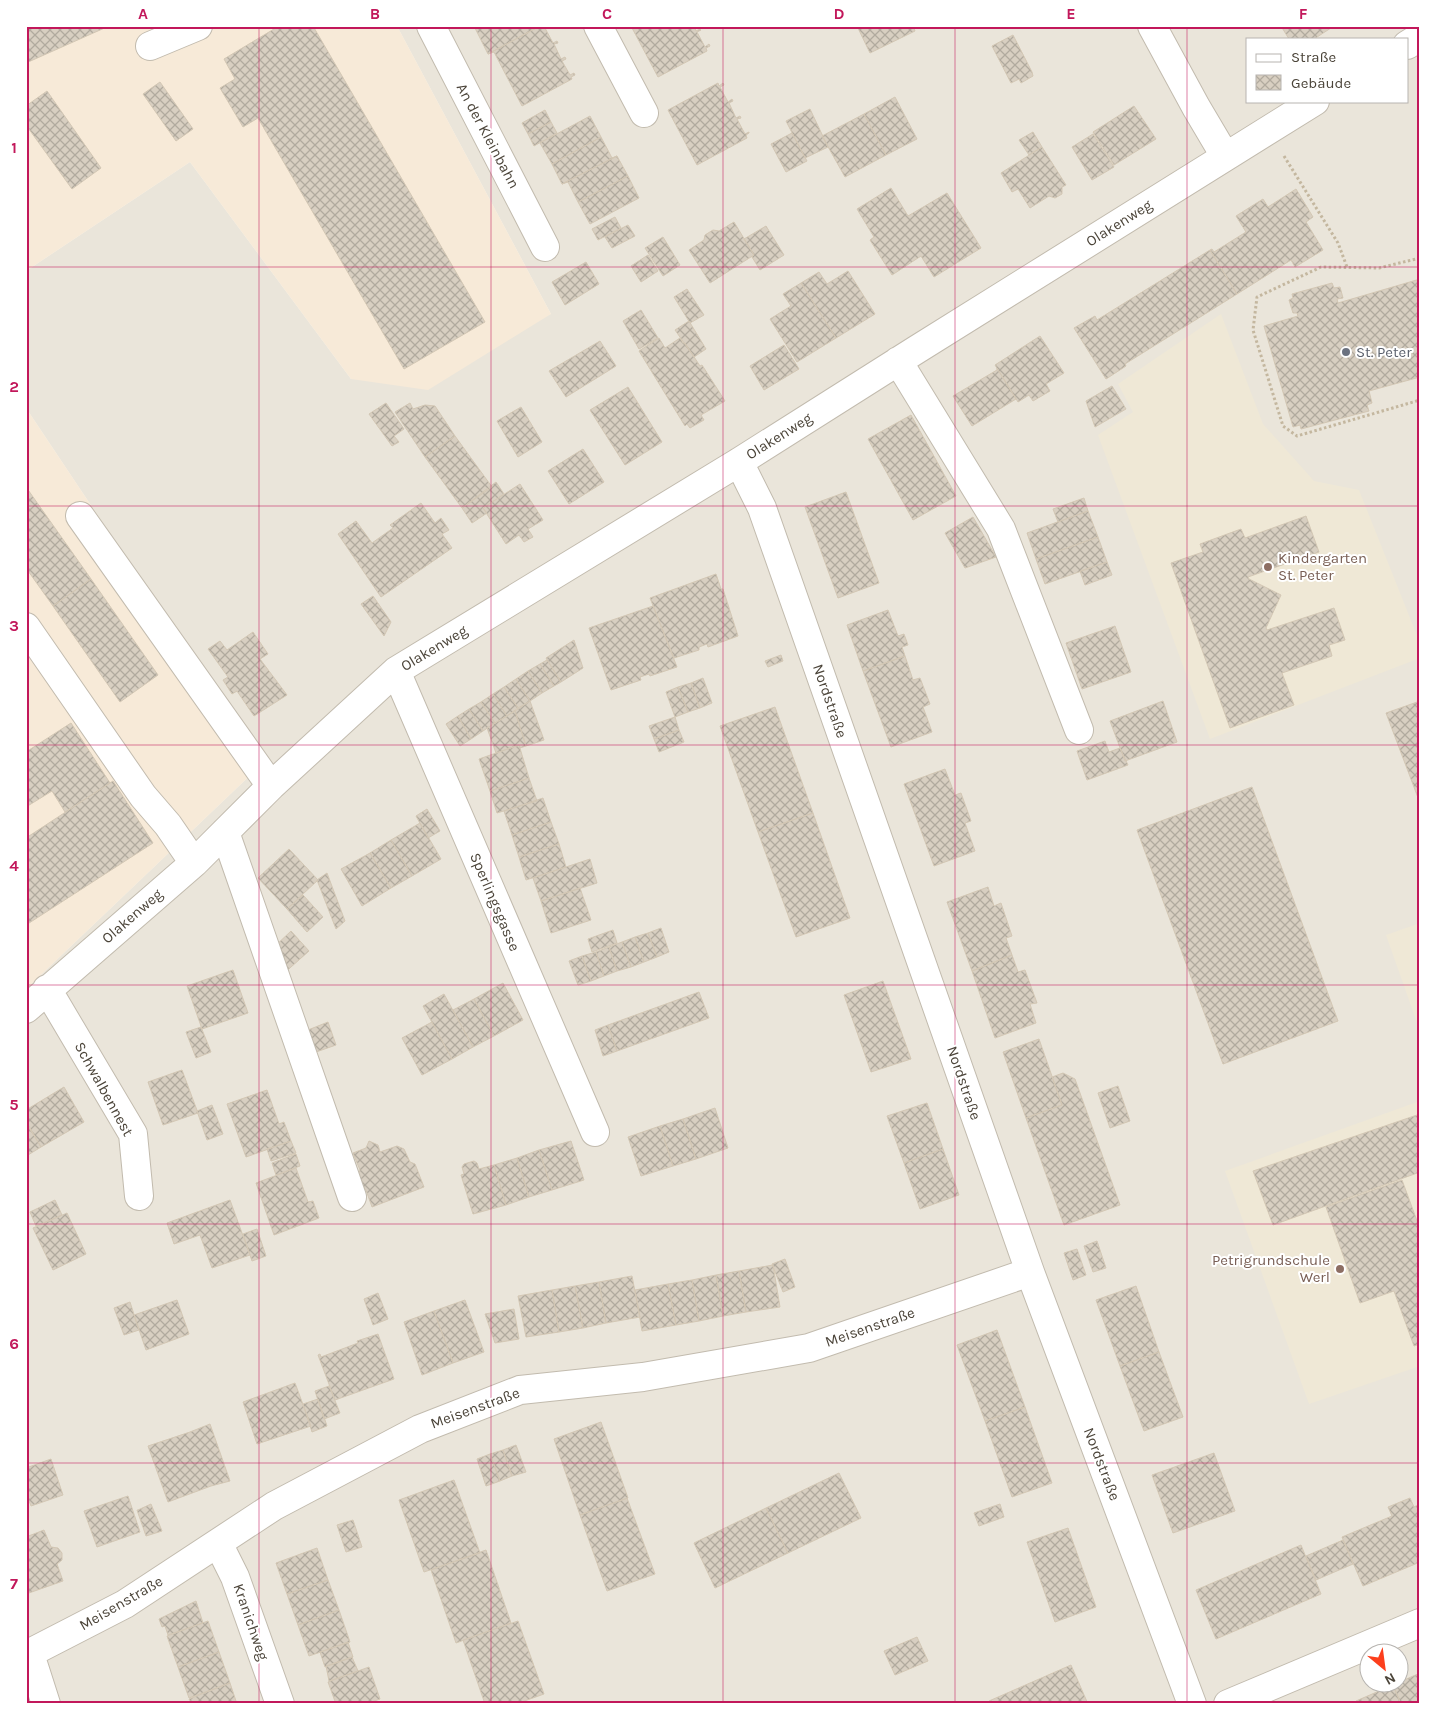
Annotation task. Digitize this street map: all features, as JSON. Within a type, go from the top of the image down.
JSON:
[{"type":"street","points":[[150,46],[198,26]]},
{"type":"street","name":"An der Kleinbahn","points":[[431,26],[545,246]]},
{"type":"street","points":[[598,26],[644,113]]},
{"type":"street","points":[[1152,26],[1225,156]]},
{"type":"street","points":[[1408,44],[1420,37]]},
{"type":"street","name":"Olakenweg","points":[[26,1009],[194,863],[271,786],[396,671],[738,462],[1313,102]]},
{"type":"street","points":[[898,361],[1001,529],[1079,730]]},
{"type":"street","name":"Nordstraße","points":[[738,462],[762,508],[1030,1272],[1192,1704]]},
{"type":"street","points":[[80,516],[271,786]]},
{"type":"street","points":[[26,627],[143,796],[168,825],[194,863]]},
{"type":"street","name":"Sperlingsgasse","points":[[396,671],[594,1132]]},
{"type":"street","points":[[225,832],[352,1197]]},
{"type":"street","name":"Schwalbennest","points":[[48,990],[133,1134],[139,1196]]},
{"type":"street","name":"Meisenstraße","points":[[28,1654],[125,1604],[274,1506],[420,1429],[520,1390],[643,1377],[809,1348],[1030,1272]]},
{"type":"street","name":"Kranichweg","points":[[218,1543],[235,1577],[280,1704]]},
{"type":"street","points":[[1228,1704],[1420,1623]]},
{"type":"street","points":[[28,1654],[46,1704]]},
{"type":"path","points":[[1268,130],[1338,243],[1347,267]]},
{"type":"path","points":[[1420,258],[1379,268],[1321,267],[1257,297],[1253,330],[1283,426],[1297,436],[1420,400]]},
{"type":"shaded area","points":[[26,26],[397,26],[551,314],[428,390],[351,379],[190,162],[26,271]]},
{"type":"shaded area","points":[[397,26],[1420,26],[1420,1704],[26,1704],[26,989],[263,763],[26,408],[26,271],[190,162],[351,379],[551,314]]},
{"type":"shaded area","name":"Kindergarten St. Peter","points":[[1221,314],[1263,424],[1314,481],[1359,490],[1420,643],[1420,658],[1210,739],[1098,435],[1133,412],[1118,384]]},
{"type":"shaded area","points":[[26,408],[263,763],[26,989]]},
{"type":"shaded area","points":[[1420,923],[1420,1031],[1386,935]]},
{"type":"shaded area","name":"Petrigrundschule Werl","points":[[1420,1101],[1420,1366],[1309,1404],[1225,1171]]},
{"type":"building","points":[[26,26],[109,26],[26,63]]},
{"type":"building","points":[[279,26],[313,26],[485,322],[404,369],[258,118],[243,127],[220,88],[235,79],[224,59]]},
{"type":"building","points":[[474,26],[537,27],[540,26],[488,54]]},
{"type":"building","points":[[540,26],[549,26],[545,28],[553,43],[557,41],[558,43],[554,44],[561,59],[565,57],[566,59],[562,61],[570,75],[574,73],[575,75],[571,77],[572,79],[522,106],[494,52],[488,54]]},
{"type":"building","points":[[631,26],[694,26],[696,31],[701,30],[697,32],[705,47],[709,44],[710,46],[706,48],[707,51],[658,77]]},
{"type":"building","points":[[857,26],[913,26],[915,31],[870,53]]},
{"type":"building","points":[[1281,26],[1334,26],[1316,38],[1288,38]]},
{"type":"building","points":[[1013,35],[1033,76],[1021,83],[1019,79],[1011,83],[992,46]]},
{"type":"building","points":[[160,82],[193,129],[176,141],[143,94]]},
{"type":"building","points":[[718,83],[719,86],[723,83],[724,85],[720,87],[728,102],[732,99],[733,101],[729,103],[736,118],[740,116],[741,118],[737,119],[745,134],[749,133],[746,135],[747,138],[697,165],[668,110]]},
{"type":"building","points":[[47,91],[101,168],[72,189],[26,125],[26,106]]},
{"type":"building","points":[[895,97],[917,139],[886,155],[864,114]]},
{"type":"building","points":[[1134,106],[1156,139],[1114,165],[1093,132]]},
{"type":"building","points":[[810,109],[828,147],[805,158],[786,121]]},
{"type":"building","points":[[545,110],[551,122],[528,134],[522,123]]},
{"type":"building","points":[[864,114],[886,155],[845,177],[822,136]]},
{"type":"building","points":[[590,116],[601,137],[552,164],[540,143]]},
{"type":"building","points":[[551,122],[557,133],[534,146],[528,134]]},
{"type":"building","points":[[1033,132],[1042,147],[1029,155],[1019,140]]},
{"type":"building","points":[[792,133],[807,161],[786,172],[771,144]]},
{"type":"building","points":[[1093,134],[1114,167],[1092,180],[1072,147]]},
{"type":"building","points":[[601,137],[612,158],[617,156],[562,184],[552,164]]},
{"type":"building","points":[[1042,147],[1066,185],[1062,187],[1062,194],[1055,198],[1049,196],[1030,208],[1018,189],[1012,192],[1001,173]]},
{"type":"building","points":[[617,156],[628,176],[578,202],[568,182],[562,184]]},
{"type":"building","points":[[628,176],[639,198],[590,224],[578,202]]},
{"type":"building","points":[[891,188],[908,216],[947,193],[981,248],[934,277],[921,256],[892,275],[870,240],[874,237],[857,209]]},
{"type":"building","points":[[1296,189],[1313,217],[1306,222],[1323,250],[1295,267],[1291,260],[1237,294],[1210,250],[1212,249],[1214,252],[1246,232],[1236,216],[1263,199],[1268,207]]},
{"type":"building","points":[[615,217],[621,228],[598,240],[592,229]]},
{"type":"building","points":[[734,222],[754,255],[710,283],[689,250],[704,240],[705,235],[713,230],[719,231]]},
{"type":"building","points":[[628,225],[635,236],[612,248],[605,237]]},
{"type":"building","points":[[766,226],[784,255],[760,270],[752,257],[754,255],[744,239]]},
{"type":"building","points":[[663,237],[680,265],[663,276],[645,248]]},
{"type":"building","points":[[1210,250],[1237,294],[1125,364],[1126,366],[1106,379],[1074,328],[1095,316],[1097,320]]},
{"type":"building","points":[[648,255],[658,271],[641,282],[631,266]]},
{"type":"building","points":[[586,262],[599,284],[565,305],[552,282]]},
{"type":"building","points":[[848,271],[875,314],[836,338],[801,283],[819,272],[827,284]]},
{"type":"building","name":"St. Peter","points":[[1420,279],[1420,377],[1369,391],[1372,403],[1367,405],[1369,411],[1301,429],[1300,425],[1293,427],[1264,326],[1298,316],[1297,313],[1293,313],[1289,300],[1293,298],[1292,294],[1332,283],[1334,288],[1340,287],[1343,298],[1337,299],[1338,303]]},
{"type":"building","points":[[801,283],[836,338],[797,362],[770,319],[791,306],[783,294]]},
{"type":"building","points":[[687,289],[704,315],[690,323],[674,297]]},
{"type":"building","points":[[641,310],[658,338],[639,349],[623,321]]},
{"type":"building","points":[[689,321],[706,349],[694,357],[675,330]]},
{"type":"building","points":[[1040,336],[1064,373],[1046,384],[1050,391],[1033,401],[1029,395],[1018,402],[995,365]]},
{"type":"building","points":[[659,338],[665,348],[680,338],[700,366],[702,365],[725,401],[701,415],[704,420],[690,428],[687,424],[685,426],[639,351]]},
{"type":"building","points":[[600,341],[616,366],[566,397],[549,371]]},
{"type":"building","points":[[784,345],[799,369],[764,390],[750,366]]},
{"type":"building","points":[[997,368],[1016,399],[972,426],[953,396],[997,370]]},
{"type":"building","points":[[1112,386],[1126,409],[1095,427],[1086,401]]},
{"type":"building","points":[[628,387],[662,442],[625,465],[590,410]]},
{"type":"building","points":[[386,403],[404,429],[394,436],[399,442],[392,446],[369,414]]},
{"type":"building","points":[[410,403],[413,409],[425,405],[435,406],[455,436],[425,457],[395,412]]},
{"type":"building","points":[[521,407],[542,442],[518,457],[497,421]]},
{"type":"building","points":[[911,415],[956,496],[913,520],[868,439]]},
{"type":"building","points":[[455,436],[492,487],[462,508],[425,457]]},
{"type":"building","points":[[583,449],[604,482],[569,504],[548,471]]},
{"type":"building","points":[[496,482],[504,494],[483,508],[487,513],[472,523],[462,508]]},
{"type":"building","points":[[520,484],[543,520],[528,529],[533,537],[524,542],[519,535],[506,544],[483,508]]},
{"type":"building","points":[[26,487],[91,579],[53,606],[26,568]]},
{"type":"building","points":[[846,492],[879,583],[838,598],[805,507]]},
{"type":"building","points":[[1084,498],[1088,511],[1058,522],[1053,509]]},
{"type":"building","points":[[421,503],[435,523],[441,518],[449,530],[442,534],[452,548],[381,597],[338,534],[356,521],[372,543],[393,528],[390,525]]},
{"type":"building","points":[[1088,511],[1098,537],[1036,559],[1027,533]]},
{"type":"building","points":[[1306,516],[1319,552],[1248,577],[1281,595],[1266,628],[1267,630],[1334,608],[1345,640],[1329,645],[1332,656],[1282,673],[1294,705],[1230,728],[1171,563],[1203,552],[1200,544],[1241,529],[1245,538]]},
{"type":"building","points":[[973,517],[996,557],[965,568],[945,533]]},
{"type":"building","points":[[1098,537],[1107,562],[1045,584],[1036,559]]},
{"type":"building","points":[[1107,562],[1112,575],[1085,585],[1080,571]]},
{"type":"building","points":[[716,574],[721,589],[723,589],[738,636],[708,647],[707,644],[699,647],[699,650],[674,658],[650,598]]},
{"type":"building","points":[[91,579],[158,675],[120,702],[53,606]]},
{"type":"building","points":[[373,596],[391,622],[384,636],[361,604]]},
{"type":"building","points":[[653,606],[677,667],[650,676],[649,674],[640,677],[641,680],[611,690],[589,628]]},
{"type":"building","points":[[888,610],[898,636],[904,634],[908,645],[902,647],[905,656],[863,671],[847,625]]},
{"type":"building","points":[[1115,626],[1131,672],[1082,689],[1066,643]]},
{"type":"building","points":[[253,632],[268,654],[260,659],[287,695],[254,716],[237,691],[232,694],[223,680],[228,677],[208,649],[220,641],[227,650]]},
{"type":"building","points":[[574,640],[583,668],[561,682],[546,658]]},
{"type":"building","points":[[781,655],[783,661],[768,667],[765,661]]},
{"type":"building","points":[[905,656],[913,680],[920,678],[930,704],[923,707],[932,732],[891,747],[863,671]]},
{"type":"building","points":[[547,660],[561,682],[554,686],[540,664]]},
{"type":"building","points":[[540,664],[554,686],[542,693],[528,671]]},
{"type":"building","points":[[528,671],[542,693],[530,701],[516,679]]},
{"type":"building","points":[[703,678],[712,703],[700,708],[691,683]]},
{"type":"building","points":[[516,679],[530,701],[518,708],[504,687]]},
{"type":"building","points":[[691,683],[700,708],[688,712],[678,687]]},
{"type":"building","points":[[504,687],[518,708],[507,716],[493,694]]},
{"type":"building","points":[[678,687],[688,712],[675,717],[666,692]]},
{"type":"building","points":[[493,694],[507,716],[495,723],[481,702]]},
{"type":"building","points":[[530,701],[544,740],[526,746],[515,711]]},
{"type":"building","points":[[1163,701],[1177,742],[1125,761],[1110,721]]},
{"type":"building","points":[[1420,701],[1420,803],[1386,713]]},
{"type":"building","points":[[481,702],[495,723],[483,731],[469,709]]},
{"type":"building","points":[[775,707],[813,813],[758,832],[720,726]]},
{"type":"building","points":[[469,709],[483,731],[471,739],[458,716]]},
{"type":"building","points":[[515,711],[526,746],[520,748],[519,745],[496,753],[487,728]]},
{"type":"building","points":[[458,716],[471,739],[460,746],[446,724]]},
{"type":"building","points":[[675,717],[679,730],[654,739],[649,726]]},
{"type":"building","points":[[71,723],[110,783],[65,812],[52,791],[26,807],[26,752]]},
{"type":"building","points":[[679,730],[684,742],[659,752],[654,739]]},
{"type":"building","points":[[1105,741],[1109,752],[1120,748],[1128,765],[1087,780],[1077,751]]},
{"type":"building","points":[[519,745],[529,778],[490,791],[479,759]]},
{"type":"building","points":[[945,769],[955,795],[961,793],[971,821],[965,823],[975,851],[934,866],[904,784]]},
{"type":"building","points":[[529,778],[537,801],[497,813],[490,791]]},
{"type":"building","points":[[113,781],[153,843],[26,925],[26,838]]},
{"type":"building","points":[[1252,787],[1338,1021],[1223,1064],[1137,830]]},
{"type":"building","points":[[543,798],[551,822],[512,835],[504,811]]},
{"type":"building","points":[[427,809],[440,831],[428,838],[416,816]]},
{"type":"building","points":[[813,813],[850,918],[796,937],[758,832]]},
{"type":"building","points":[[551,822],[559,844],[519,857],[512,835]]},
{"type":"building","points":[[420,823],[441,859],[412,876],[391,840]]},
{"type":"building","points":[[391,840],[412,876],[391,888],[370,853]]},
{"type":"building","points":[[559,844],[566,867],[526,880],[519,857]]},
{"type":"building","points":[[289,849],[318,880],[287,909],[258,878]]},
{"type":"building","points":[[370,853],[391,888],[362,906],[341,869]]},
{"type":"building","points":[[590,859],[597,883],[541,901],[533,878]]},
{"type":"building","points":[[327,873],[345,921],[336,929],[317,880]]},
{"type":"building","points":[[988,887],[994,906],[1001,903],[1012,936],[1006,938],[1012,955],[972,971],[947,902]]},
{"type":"building","points":[[580,888],[591,920],[551,933],[541,901]]},
{"type":"building","points":[[303,895],[323,917],[307,932],[287,909]]},
{"type":"building","points":[[661,928],[669,952],[657,957],[648,933]]},
{"type":"building","points":[[613,930],[617,943],[592,952],[588,939]]},
{"type":"building","points":[[291,931],[309,951],[282,975],[272,949]]},
{"type":"building","points":[[648,933],[657,957],[644,962],[635,937]]},
{"type":"building","points":[[635,937],[644,962],[631,967],[622,942]]},
{"type":"building","points":[[622,942],[631,967],[617,971],[609,947]]},
{"type":"building","points":[[609,947],[617,971],[604,976],[596,952]]},
{"type":"building","points":[[596,952],[604,976],[591,981],[582,956]]},
{"type":"building","points":[[1012,955],[1018,972],[1025,970],[1037,1003],[1030,1004],[1036,1023],[995,1038],[972,971]]},
{"type":"building","points":[[582,956],[591,981],[578,985],[569,961]]},
{"type":"building","points":[[233,970],[248,1013],[202,1029],[187,986]]},
{"type":"building","points":[[883,981],[911,1059],[871,1072],[844,995]]},
{"type":"building","points":[[503,983],[523,1020],[494,1036],[474,999]]},
{"type":"building","points":[[699,992],[709,1018],[617,1051],[608,1025]]},
{"type":"building","points":[[444,994],[473,1047],[452,1059],[423,1006]]},
{"type":"building","points":[[474,999],[494,1036],[473,1047],[453,1010]]},
{"type":"building","points":[[328,1022],[336,1045],[316,1052],[308,1030]]},
{"type":"building","points":[[432,1022],[452,1059],[422,1075],[402,1038]]},
{"type":"building","points":[[608,1025],[617,1051],[603,1056],[595,1030]]},
{"type":"building","points":[[201,1027],[211,1052],[196,1058],[186,1032]]},
{"type":"building","points":[[1039,1039],[1062,1105],[1026,1118],[1003,1052]]},
{"type":"building","points":[[182,1070],[198,1113],[163,1125],[148,1082]]},
{"type":"building","points":[[1063,1073],[1075,1079],[1120,1205],[1064,1225],[1026,1118],[1062,1105],[1052,1077]]},
{"type":"building","points":[[1118,1086],[1130,1121],[1110,1128],[1098,1093]]},
{"type":"building","points":[[64,1087],[84,1122],[41,1147],[26,1121],[26,1110]]},
{"type":"building","points":[[267,1090],[279,1124],[284,1122],[291,1141],[246,1157],[227,1104]]},
{"type":"building","points":[[927,1103],[943,1149],[904,1163],[887,1116]]},
{"type":"building","points":[[212,1105],[223,1134],[207,1140],[197,1111]]},
{"type":"building","points":[[715,1108],[728,1148],[696,1159],[683,1119]]},
{"type":"building","points":[[1420,1114],[1420,1172],[1273,1225],[1253,1171]]},
{"type":"building","points":[[683,1119],[696,1159],[673,1166],[660,1126]]},
{"type":"building","points":[[26,1123],[41,1147],[28,1155],[26,1152]]},
{"type":"building","points":[[660,1126],[673,1166],[641,1176],[628,1137]]},
{"type":"building","points":[[291,1141],[296,1153],[271,1161],[267,1149]]},
{"type":"building","points":[[369,1141],[378,1145],[380,1152],[397,1146],[404,1149],[410,1162],[415,1164],[424,1187],[372,1207],[366,1190],[360,1187],[356,1179],[360,1170],[353,1153],[366,1148]]},
{"type":"building","points":[[571,1141],[584,1180],[552,1190],[539,1150]]},
{"type":"building","points":[[943,1149],[959,1195],[920,1209],[904,1163]]},
{"type":"building","points":[[539,1150],[552,1190],[529,1197],[517,1158]]},
{"type":"building","points":[[296,1154],[300,1166],[276,1175],[272,1163]]},
{"type":"building","points":[[517,1158],[529,1197],[506,1205],[494,1165]]},
{"type":"building","points":[[474,1161],[479,1169],[494,1165],[506,1205],[473,1214],[461,1175],[464,1174],[462,1167],[464,1164]]},
{"type":"building","points":[[296,1168],[308,1202],[313,1201],[319,1218],[274,1235],[256,1183]]},
{"type":"building","points":[[1402,1180],[1420,1229],[1420,1344],[1414,1346],[1394,1291],[1360,1303],[1326,1207]]},
{"type":"building","points":[[55,1200],[62,1215],[36,1226],[30,1212]]},
{"type":"building","points":[[230,1200],[250,1255],[212,1268],[200,1235],[174,1244],[167,1223]]},
{"type":"building","points":[[67,1213],[86,1254],[53,1270],[33,1228]]},
{"type":"building","points":[[257,1229],[266,1256],[252,1261],[243,1234]]},
{"type":"building","points":[[1097,1241],[1106,1268],[1093,1272],[1084,1246]]},
{"type":"building","points":[[1077,1249],[1086,1275],[1073,1280],[1064,1253]]},
{"type":"building","points":[[785,1259],[795,1287],[783,1292],[772,1264]]},
{"type":"building","points":[[773,1265],[780,1307],[746,1312],[739,1271]]},
{"type":"building","points":[[739,1271],[746,1312],[723,1316],[716,1275]]},
{"type":"building","points":[[716,1275],[723,1316],[699,1321],[692,1280]]},
{"type":"building","points":[[632,1276],[640,1317],[606,1323],[599,1282]]},
{"type":"building","points":[[692,1280],[699,1321],[676,1325],[668,1284]]},
{"type":"building","points":[[599,1282],[606,1323],[583,1328],[575,1286]]},
{"type":"building","points":[[668,1284],[676,1325],[642,1331],[635,1290]]},
{"type":"building","points":[[575,1286],[583,1328],[559,1332],[552,1290]]},
{"type":"building","points":[[1136,1286],[1159,1352],[1120,1366],[1096,1300]]},
{"type":"building","points":[[552,1290],[559,1332],[526,1337],[518,1296]]},
{"type":"building","points":[[378,1293],[388,1319],[373,1325],[364,1299]]},
{"type":"building","points":[[177,1300],[189,1334],[146,1350],[134,1315]]},
{"type":"building","points":[[465,1300],[484,1352],[453,1363],[434,1311]]},
{"type":"building","points":[[130,1302],[139,1330],[124,1335],[114,1308]]},
{"type":"building","points":[[514,1309],[519,1339],[495,1343],[485,1314]]},
{"type":"building","points":[[434,1311],[453,1363],[422,1375],[404,1322]]},
{"type":"building","points":[[997,1330],[1025,1407],[985,1421],[957,1345]]},
{"type":"building","points":[[378,1334],[394,1379],[335,1400],[318,1355],[320,1354],[321,1357]]},
{"type":"building","points":[[1159,1352],[1183,1417],[1144,1431],[1120,1366]]},
{"type":"building","points":[[295,1383],[311,1426],[257,1444],[243,1402]]},
{"type":"building","points":[[329,1386],[340,1413],[324,1419],[315,1391]]},
{"type":"building","points":[[318,1399],[327,1426],[312,1432],[303,1404]]},
{"type":"building","points":[[1025,1407],[1052,1483],[1012,1497],[985,1421]]},
{"type":"building","points":[[601,1422],[628,1498],[580,1515],[554,1439]]},
{"type":"building","points":[[210,1424],[230,1481],[168,1502],[148,1446]]},
{"type":"building","points":[[516,1445],[526,1472],[512,1476],[503,1450]]},
{"type":"building","points":[[503,1450],[512,1476],[500,1481],[490,1454]]},
{"type":"building","points":[[1214,1453],[1235,1511],[1173,1533],[1152,1475]]},
{"type":"building","points":[[490,1454],[500,1481],[486,1486],[477,1459]]},
{"type":"building","points":[[51,1459],[63,1495],[31,1506],[26,1493],[26,1468]]},
{"type":"building","points":[[839,1473],[861,1518],[788,1553],[766,1508]]},
{"type":"building","points":[[454,1480],[480,1553],[424,1572],[399,1500]]},
{"type":"building","points":[[128,1496],[140,1532],[97,1547],[84,1511]]},
{"type":"building","points":[[627,1498],[655,1574],[607,1591],[580,1515]]},
{"type":"building","points":[[1410,1498],[1414,1507],[1420,1504],[1420,1562],[1363,1586],[1342,1537],[1392,1516],[1388,1507]]},
{"type":"building","points":[[151,1504],[162,1531],[146,1536],[137,1510]]},
{"type":"building","points":[[1000,1504],[1004,1517],[979,1526],[974,1513]]},
{"type":"building","points":[[766,1508],[788,1553],[715,1588],[694,1543]]},
{"type":"building","points":[[353,1520],[362,1547],[346,1552],[337,1525]]},
{"type":"building","points":[[1068,1528],[1096,1607],[1055,1622],[1027,1542]]},
{"type":"building","points":[[44,1530],[51,1547],[58,1548],[62,1553],[62,1560],[57,1564],[63,1581],[26,1594],[26,1537]]},
{"type":"building","points":[[1343,1540],[1353,1564],[1316,1580],[1306,1556]]},
{"type":"building","points":[[1301,1545],[1321,1594],[1216,1639],[1196,1590]]},
{"type":"building","points":[[317,1548],[328,1580],[287,1594],[276,1563]]},
{"type":"building","points":[[486,1550],[511,1623],[456,1643],[431,1570]]},
{"type":"building","points":[[328,1580],[339,1610],[298,1625],[287,1594]]},
{"type":"building","points":[[196,1601],[203,1623],[168,1635],[165,1626],[162,1627],[159,1619]]},
{"type":"building","points":[[339,1610],[350,1642],[309,1656],[298,1625]]},
{"type":"building","points":[[208,1621],[219,1652],[178,1667],[167,1636]]},
{"type":"building","points":[[518,1621],[544,1694],[516,1704],[485,1704],[463,1640]]},
{"type":"building","points":[[917,1637],[928,1661],[895,1675],[884,1651]]},
{"type":"building","points":[[348,1642],[353,1657],[325,1667],[320,1652]]},
{"type":"building","points":[[219,1652],[230,1683],[189,1698],[178,1667]]},
{"type":"building","points":[[352,1657],[358,1671],[329,1681],[326,1666]]},
{"type":"building","points":[[1071,1665],[1088,1704],[990,1704],[989,1701]]},
{"type":"building","points":[[369,1667],[380,1699],[366,1704],[336,1704],[328,1682]]},
{"type":"building","points":[[1420,1673],[1420,1704],[1401,1704],[1396,1692],[1408,1692],[1408,1678]]},
{"type":"building","points":[[230,1683],[237,1704],[192,1704],[189,1699]]},
{"type":"building","points":[[1377,1692],[1396,1692],[1401,1704],[1357,1704],[1356,1701]]},
{"type":"place","name":"St. Peter","points":[[1346,352]]},
{"type":"place","name":"Kindergarten St. Peter","points":[[1268,567]]},
{"type":"place","name":"Petrigrundschule Werl","points":[[1340,1269]]}]
